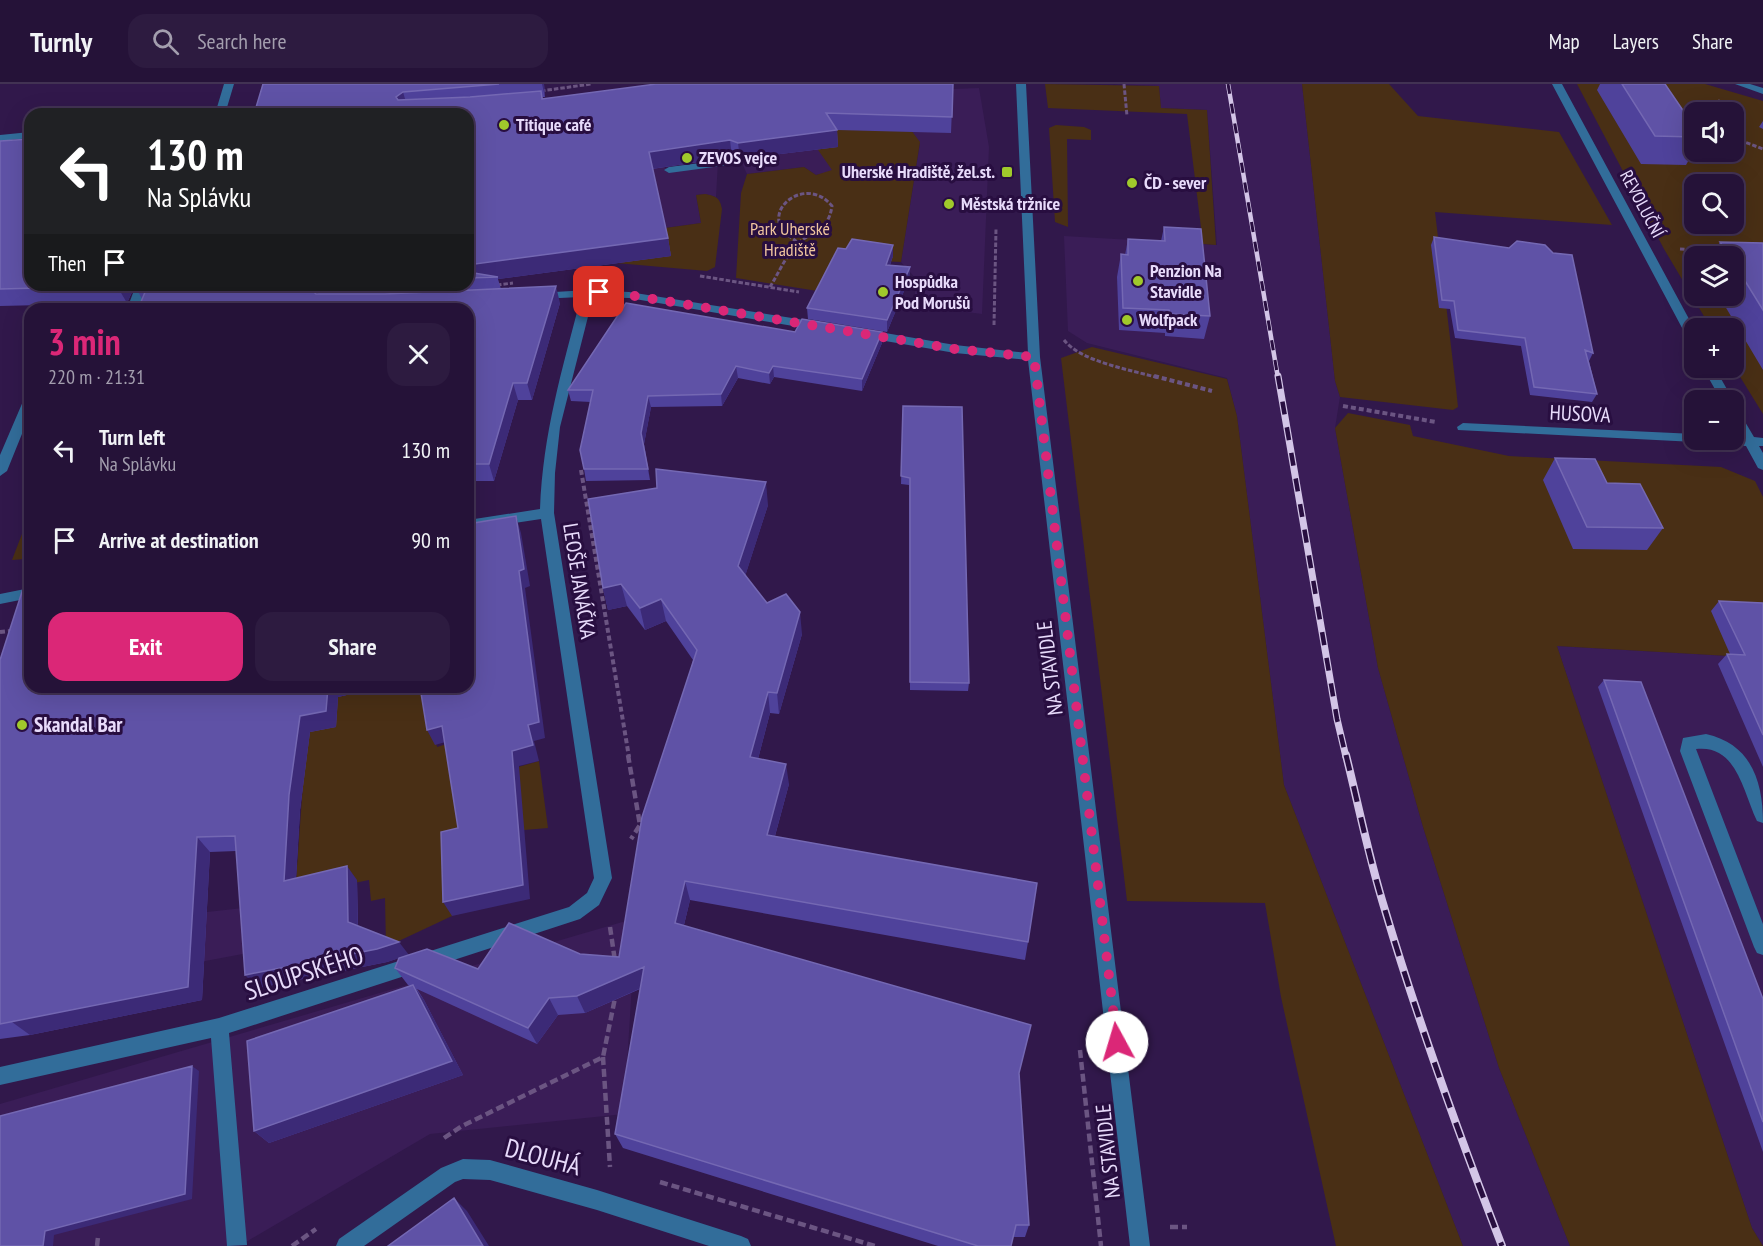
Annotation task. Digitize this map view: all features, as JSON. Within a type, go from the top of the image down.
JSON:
[{"type":"street","points":[[222,108],[229,84]]},
{"type":"street","name":"NA STAVIDLE","points":[[1021,84],[1034,357],[1140,1246]]},
{"type":"street","name":"REVOLUČNÍ","points":[[1557,84],[1684,321]]},
{"type":"street","points":[[1740,84],[1763,91]]},
{"type":"street","points":[[0,138],[24,136]]},
{"type":"street","points":[[669,170],[732,162]]},
{"type":"street","points":[[529,296],[588,293],[629,295],[828,328]]},
{"type":"street","name":"LEOŠE JANÁČKA","points":[[588,293],[554,427],[548,473],[547,513],[603,878]]},
{"type":"street","points":[[851,332],[962,350],[1034,357]]},
{"type":"street","points":[[0,471],[24,413]]},
{"type":"street","points":[[1744,426],[1756,441],[1763,465]]},
{"type":"street","name":"HUSOVA","points":[[1463,427],[1684,437]]},
{"type":"street","points":[[474,524],[547,513]]},
{"type":"street","points":[[0,599],[24,594]]},
{"type":"street","points":[[1763,816],[1736,753],[1718,742],[1702,739],[1689,743],[1688,751],[1763,947]]},
{"type":"street","name":"SLOUPSKÉHO","points":[[0,1076],[219,1027],[574,913],[593,899],[603,878]]},
{"type":"street","points":[[219,1027],[237,1245]]},
{"type":"street","name":"DLOUHÁ","points":[[346,1246],[448,1175],[474,1168],[490,1170],[597,1200],[741,1246]]},
{"type":"path","points":[[564,86],[569,84]]},
{"type":"path","points":[[531,92],[591,84]]},
{"type":"path","points":[[1124,84],[1127,116]]},
{"type":"path","points":[[1744,142],[1763,150]]},
{"type":"path","points":[[770,287],[798,243],[814,235],[830,221],[832,206],[827,197],[815,193],[801,193],[792,196],[782,208],[778,223],[780,229],[798,243]]},
{"type":"path","points":[[1675,249],[1684,250]]},
{"type":"path","points":[[1083,355],[1212,391]]},
{"type":"path","points":[[1343,406],[1463,427]]},
{"type":"path","points":[[580,463],[640,825],[603,878],[616,969]]},
{"type":"path","points":[[0,632],[10,631]]},
{"type":"path","points":[[616,992],[603,1057],[609,1167],[620,1170]]},
{"type":"path","points":[[434,1146],[462,1126],[603,1057]]},
{"type":"path","points":[[653,1180],[875,1246]]},
{"type":"path","points":[[292,1246],[320,1226]]},
{"type":"path","points":[[97,1246],[98,1237]]},
{"type":"shaded area","points":[[1113,84],[1302,84],[1335,381],[1340,397],[1335,428],[1378,668],[1423,827],[1499,1068],[1570,1246],[1463,1246],[1284,785],[1237,416],[1227,378],[1087,343],[1068,331],[1064,236],[1217,245],[1207,110],[1161,108],[1159,86]]},
{"type":"shaded area","name":"Městská tržnice","points":[[979,88],[989,147],[982,314],[912,305],[918,281],[901,262],[920,143],[902,127],[928,90]]},
{"type":"shaded area","points":[[808,108],[850,167],[816,175],[804,167],[747,174],[722,121]]},
{"type":"shaded area","points":[[657,125],[665,168],[718,161],[716,197],[705,194],[696,195],[701,223],[665,228],[526,188]]},
{"type":"shaded area","points":[[1557,646],[1763,658],[1763,1246],[1752,1228]]},
{"type":"shaded area","points":[[252,907],[248,953],[61,988],[135,920]]},
{"type":"shaded area","points":[[636,918],[624,1114],[430,1134],[239,1246],[0,1246],[0,1104]]},
{"type":"green space","points":[[1045,84],[1159,86],[1161,108],[1207,110],[1216,245],[1203,244],[1187,114],[1048,108]]},
{"type":"green space","points":[[1302,84],[1389,84],[1418,116],[1559,132],[1612,225],[1435,212],[1458,407],[1453,410],[1340,397],[1335,381]]},
{"type":"green space","points":[[1577,84],[1705,84],[1763,101],[1763,414],[1741,378],[1744,378],[1744,318],[1705,318],[1698,306],[1744,306],[1744,246],[1684,246],[1684,283]]},
{"type":"green space","name":"Park Uherské Hradiště","points":[[791,111],[911,130],[920,142],[901,262],[835,259],[824,292],[736,278],[741,193],[747,174],[804,167],[816,175],[832,170]]},
{"type":"green space","points":[[1056,125],[1084,127],[1091,130],[1091,140],[1067,139],[1068,227],[1055,222],[1049,128]]},
{"type":"green space","points":[[705,194],[716,198],[722,209],[715,267],[707,271],[616,263],[670,256],[665,228],[701,223],[696,195]]},
{"type":"green space","points":[[1092,347],[1227,379],[1237,416],[1284,785],[1463,1246],[1336,1246],[1281,997],[1265,903],[1127,901],[1061,358]]},
{"type":"green space","points":[[1348,413],[1410,425],[1413,436],[1509,456],[1721,467],[1755,481],[1763,497],[1763,658],[1557,646],[1752,1228],[1763,1246],[1570,1246],[1499,1068],[1423,827],[1378,668],[1335,428]]},
{"type":"green space","points":[[24,529],[24,559],[12,560]]},
{"type":"green space","points":[[356,693],[426,693],[437,747],[450,743],[515,768],[539,761],[548,828],[524,830],[450,848],[452,916],[386,947],[385,898],[371,901],[369,880],[295,895],[303,784],[134,750],[335,727],[338,697]]},
{"type":"building","points":[[263,84],[499,84],[403,92],[396,97],[398,100],[541,91],[542,99],[656,84],[953,84],[952,117],[826,113],[837,130],[738,143],[730,140],[649,152],[668,238],[474,264],[474,108],[256,108]]},
{"type":"building","points":[[1622,84],[1665,84],[1684,112],[1684,137],[1655,136]]},
{"type":"building","points":[[24,139],[24,288],[0,289],[0,141]]},
{"type":"building","points":[[1164,227],[1201,229],[1210,316],[1170,314],[1169,310],[1123,308],[1121,254],[1128,255],[1128,239],[1165,241]]},
{"type":"building","points":[[1434,237],[1509,248],[1517,241],[1545,245],[1553,253],[1572,255],[1593,353],[1585,350],[1597,394],[1534,387],[1525,338],[1458,330],[1454,301],[1442,300]]},
{"type":"building","points":[[852,239],[893,245],[886,265],[910,267],[887,320],[807,308],[838,248],[846,249]]},
{"type":"building","points":[[1720,242],[1763,243],[1763,310],[1744,279],[1744,246],[1723,246]]},
{"type":"building","points":[[474,273],[498,277],[474,278]]},
{"type":"building","points":[[556,286],[527,383],[513,383],[489,464],[474,464],[474,303],[140,303],[146,291],[314,291],[316,294],[385,294]]},
{"type":"building","points":[[626,303],[795,332],[802,319],[882,332],[862,379],[773,366],[769,373],[736,366],[721,394],[648,396],[641,433],[648,469],[584,469],[580,450],[593,390],[568,390]]},
{"type":"building","points":[[903,406],[962,407],[969,683],[910,682],[910,478],[901,476]]},
{"type":"building","points":[[1555,458],[1595,459],[1607,483],[1640,484],[1663,528],[1587,527]]},
{"type":"building","points":[[656,469],[766,482],[738,566],[767,603],[786,594],[800,612],[777,693],[768,692],[750,757],[786,764],[767,835],[1037,883],[1028,942],[685,881],[675,923],[1031,1025],[1019,1073],[1029,1225],[1016,1225],[1011,1246],[978,1246],[615,1134],[644,967],[577,996],[549,998],[528,1028],[395,968],[399,958],[427,949],[478,969],[509,923],[580,954],[619,957],[642,817],[697,650],[661,599],[640,608],[621,584],[603,588],[588,499],[657,488]]},
{"type":"building","points":[[516,516],[524,569],[519,571],[539,722],[528,725],[533,745],[512,751],[523,885],[443,902],[441,832],[458,828],[442,726],[427,730],[421,693],[474,693],[474,523]]},
{"type":"building","points":[[24,586],[24,693],[328,693],[326,711],[300,716],[289,795],[284,881],[347,866],[348,922],[399,942],[377,949],[245,975],[235,836],[197,837],[188,987],[0,1024],[0,660]]},
{"type":"building","points":[[1719,601],[1763,603],[1763,735],[1727,654],[1745,655]]},
{"type":"building","points":[[1604,680],[1641,682],[1763,999],[1763,1122]]},
{"type":"building","points":[[413,985],[452,1061],[254,1131],[247,1041]]},
{"type":"building","points":[[192,1066],[185,1194],[45,1231],[43,1246],[0,1246],[0,1116]]},
{"type":"building","points":[[454,1198],[483,1246],[388,1246]]},
{"type":"railway","points":[[1228,84],[1278,378]]},
{"type":"railway","points":[[1278,376],[1337,719],[1346,757]]},
{"type":"railway","points":[[1346,755],[1374,872],[1398,953],[1440,1079],[1502,1246]]},
{"type":"place","name":"Titique café","points":[[504,125]]},
{"type":"place","name":"ZEVOS vejce","points":[[687,158]]},
{"type":"place","name":"Uherské Hradiště, žel.st.","points":[[1007,172]]},
{"type":"place","name":"ČD - sever","points":[[1132,183]]},
{"type":"place","name":"Městská tržnice","points":[[949,204]]},
{"type":"place","name":"Penzion Na Stavidle","points":[[1138,281]]},
{"type":"place","name":"Hospůdka Pod Morušů","points":[[883,292]]},
{"type":"place","name":"Wolfpack","points":[[1127,320]]},
{"type":"place","name":"Skandal Bar","points":[[22,725]]},
{"type":"route","points":[[599,292],[955,349],[1034,357],[1117,1042]]}]
